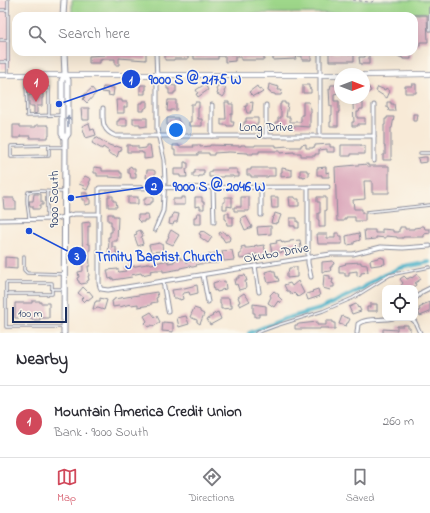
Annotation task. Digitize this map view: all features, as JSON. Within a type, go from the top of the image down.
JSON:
[{"type":"main road","points":[[64,0],[64,12]]},
{"type":"main road","name":"9000 South","points":[[64,56],[65,75],[68,80],[68,134],[65,138],[64,333]]},
{"type":"main road","name":"9000 South","points":[[65,75],[62,80],[62,134],[65,138]]},
{"type":"street","points":[[155,230],[163,211],[164,188],[164,160],[157,129],[156,56]]},
{"type":"street","points":[[320,56],[320,136]]},
{"type":"street","points":[[370,75],[430,74]]},
{"type":"street","points":[[0,75],[334,75]]},
{"type":"street","points":[[212,106],[212,136]]},
{"type":"street","points":[[266,106],[266,136]]},
{"type":"street","points":[[374,106],[374,161]]},
{"type":"street","name":"Long Drive","points":[[103,108],[103,122],[106,130],[112,135],[121,136],[374,136]]},
{"type":"street","points":[[308,187],[308,257],[311,277]]},
{"type":"street","points":[[0,220],[56,219],[74,214],[99,214],[99,188],[328,187]]},
{"type":"street","points":[[214,188],[214,222]]},
{"type":"street","points":[[261,188],[261,215]]},
{"type":"street","name":"Okubo Drive","points":[[99,214],[99,283],[101,289],[108,290],[308,257],[358,253],[381,247],[403,248],[430,246]]},
{"type":"street","points":[[255,266],[259,292]]},
{"type":"street","points":[[203,275],[208,302]]},
{"type":"street","points":[[163,281],[168,311]]},
{"type":"street","points":[[418,296],[430,288]]},
{"type":"street","points":[[358,333],[358,326],[360,322],[382,320]]},
{"type":"street","points":[[414,321],[420,333]]},
{"type":"lane","points":[[8,0],[8,75]]},
{"type":"lane","points":[[430,8],[430,30]]},
{"type":"lane","points":[[0,10],[8,10]]},
{"type":"lane","points":[[0,40],[8,40]]},
{"type":"lane","points":[[0,62],[8,62]]},
{"type":"lane","points":[[26,75],[27,116],[62,115]]},
{"type":"lane","points":[[26,88],[49,88],[49,115]]},
{"type":"lane","points":[[49,147],[49,156],[11,157],[11,146],[49,145],[49,147],[65,147]]},
{"type":"lane","points":[[420,153],[430,153]]},
{"type":"lane","points":[[29,220],[29,211],[27,208],[28,192],[64,192]]},
{"type":"lane","points":[[47,192],[47,219]]},
{"type":"lane","points":[[367,212],[430,205]]},
{"type":"lane","points":[[24,256],[24,270],[27,273],[64,274]]},
{"type":"lane","points":[[256,333],[323,311],[353,298],[390,275],[430,267]]},
{"type":"lane","points":[[6,294],[52,294],[52,283],[6,283],[6,294],[6,327],[64,327]]},
{"type":"lane","points":[[52,289],[64,289]]},
{"type":"path","points":[[353,0],[372,2],[374,0]]},
{"type":"shaded area","points":[[0,0],[10,0],[10,68],[0,69]]},
{"type":"shaded area","points":[[418,13],[430,13],[430,36],[418,36]]},
{"type":"green space","points":[[72,0],[430,0],[430,13],[72,12]]},
{"type":"building","points":[[418,15],[427,15],[428,42],[420,42],[420,46],[418,46]]},
{"type":"building","points":[[89,56],[146,56],[146,60],[119,58],[119,65],[115,65],[115,59],[102,59],[100,60],[100,63],[89,63]]},
{"type":"building","points":[[165,56],[188,56],[188,59],[165,60]]},
{"type":"building","points":[[194,56],[218,56],[218,59],[194,59]]},
{"type":"building","points":[[225,56],[264,56],[264,60],[241,60],[241,57],[235,57],[235,61],[225,62]]},
{"type":"building","points":[[271,56],[295,56],[296,59],[273,60],[273,57]]},
{"type":"building","points":[[302,56],[311,56],[311,60],[302,60]]},
{"type":"building","points":[[329,56],[354,56],[354,61],[329,61]]},
{"type":"building","points":[[369,56],[369,64],[360,64],[359,57]]},
{"type":"building","points":[[397,56],[411,56],[411,59]]},
{"type":"building","points":[[205,84],[208,90],[198,97],[196,90]]},
{"type":"building","points":[[219,84],[226,88],[224,92],[226,93],[223,97],[217,94],[218,91],[216,90]]},
{"type":"building","points":[[269,84],[279,87],[278,90],[282,90],[281,95],[270,93],[268,91]]},
{"type":"building","points":[[412,84],[416,84],[416,93],[405,93],[405,86],[412,86]]},
{"type":"building","points":[[141,85],[146,85],[145,94],[140,94]]},
{"type":"building","points":[[167,85],[176,86],[176,92],[174,92],[174,94],[169,94]]},
{"type":"building","points":[[303,85],[309,85],[311,93],[303,93]]},
{"type":"building","points":[[331,85],[334,85],[334,104],[339,104],[338,126],[330,126],[332,106],[330,106]]},
{"type":"building","points":[[257,86],[259,90],[261,89],[263,92],[253,96],[249,92]]},
{"type":"building","points":[[103,87],[114,88],[113,96],[108,95],[109,93],[102,92]]},
{"type":"building","points":[[378,87],[385,90],[386,88],[390,91],[387,98],[376,91]]},
{"type":"building","points":[[92,88],[96,93],[87,103],[83,99],[85,97],[83,96]]},
{"type":"building","points":[[43,94],[42,106],[37,106],[37,113],[34,114],[34,106],[29,106],[29,95]]},
{"type":"building","points":[[116,100],[127,102],[127,107],[124,107],[124,113],[117,113]]},
{"type":"building","points":[[168,100],[176,100],[176,110],[167,111]]},
{"type":"building","points":[[143,101],[147,101],[147,107],[144,111],[139,111],[139,103],[143,103]]},
{"type":"building","points":[[195,102],[199,102],[198,119],[202,119],[202,126],[189,126],[189,122],[191,122],[191,104],[195,104]]},
{"type":"building","points":[[225,102],[233,104],[231,122],[234,122],[233,126],[221,125],[221,119],[226,119]]},
{"type":"building","points":[[253,102],[252,111],[250,111],[251,113],[247,113],[245,106],[247,106],[247,103]]},
{"type":"building","points":[[281,102],[288,104],[286,117],[290,117],[290,122],[301,122],[301,115],[303,115],[303,102],[309,102],[311,108],[310,127],[294,125],[282,127],[275,126],[275,122],[278,122],[278,118],[281,118]]},
{"type":"building","points":[[387,102],[394,104],[395,111],[389,111],[387,108]]},
{"type":"building","points":[[353,104],[363,104],[363,109],[360,109],[359,112],[357,112],[357,118],[365,118],[365,124],[352,126],[352,122],[354,122]]},
{"type":"building","points":[[81,108],[89,108],[89,120],[82,120]]},
{"type":"building","points":[[413,114],[418,114],[417,121],[413,121]]},
{"type":"building","points":[[387,117],[394,117],[391,128],[391,160],[383,160],[383,155],[385,155],[384,125]]},
{"type":"building","points":[[133,118],[147,118],[147,126],[140,127],[140,124],[133,124]]},
{"type":"building","points":[[167,118],[178,118],[180,125],[167,125]]},
{"type":"building","points":[[246,118],[258,118],[258,124],[244,126]]},
{"type":"building","points":[[119,119],[127,119],[127,126],[117,126],[117,121],[119,121]]},
{"type":"building","points":[[89,123],[91,130],[94,129],[96,135],[86,138],[82,126]]},
{"type":"building","points":[[13,125],[20,125],[20,127],[36,127],[36,125],[48,125],[49,136],[48,138],[30,138],[30,136],[20,136],[20,138],[13,138]]},
{"type":"building","points":[[96,137],[109,145],[122,148],[117,157],[108,153],[109,151],[103,147],[102,149],[92,143]]},
{"type":"building","points":[[306,144],[306,148],[313,148],[315,145],[330,144],[330,147],[334,147],[334,152],[327,152],[327,149],[319,150],[319,154],[315,154],[315,156],[301,156],[301,153],[294,152],[280,153],[280,151],[259,151],[259,153],[253,154],[229,152],[214,153],[214,155],[209,155],[209,153],[198,153],[198,155],[175,155],[175,150],[173,150],[173,145],[179,145],[179,147],[194,147],[193,145],[200,145],[200,147],[210,145],[276,145],[276,147],[301,147],[301,145]]},
{"type":"building","points":[[127,145],[138,146],[138,149],[146,148],[146,145],[150,145],[152,158],[144,159],[144,153],[142,152],[127,152]]},
{"type":"building","points":[[341,145],[365,146],[365,154],[341,156]]},
{"type":"building","points":[[427,157],[427,162],[419,163],[418,158]]},
{"type":"building","points":[[184,162],[188,163],[188,169],[186,169],[187,177],[174,175],[174,169],[184,169]]},
{"type":"building","points":[[368,164],[368,166],[389,166],[389,193],[372,193],[372,181],[364,181],[365,199],[353,200],[354,209],[362,209],[362,213],[365,213],[365,221],[355,221],[355,217],[346,217],[344,221],[337,221],[335,167]]},
{"type":"building","points":[[131,166],[132,168],[135,168],[136,178],[131,178],[130,173],[128,173],[128,168]]},
{"type":"building","points":[[94,167],[102,168],[102,171],[120,171],[120,173],[122,173],[122,178],[97,176],[97,173],[94,173]]},
{"type":"building","points":[[326,167],[326,173],[329,172],[329,177],[317,175],[317,168]]},
{"type":"building","points":[[251,168],[275,168],[275,176],[251,177],[251,175],[247,175],[247,170],[251,170]]},
{"type":"building","points":[[282,168],[292,170],[292,176],[281,177]]},
{"type":"building","points":[[237,169],[239,177],[209,177],[209,172],[211,172],[211,170]]},
{"type":"building","points":[[147,170],[155,171],[155,177],[146,178]]},
{"type":"building","points":[[195,170],[204,170],[203,176],[193,177]]},
{"type":"building","points":[[300,170],[307,170],[307,172],[309,172],[309,176],[300,176]]},
{"type":"building","points":[[85,176],[91,179],[87,190],[83,188],[84,186],[79,184]]},
{"type":"building","points":[[82,193],[87,193],[88,199],[90,199],[90,204],[85,205],[85,200],[82,200]]},
{"type":"building","points":[[34,194],[41,194],[41,202],[43,202],[43,205],[40,205],[40,209],[33,209],[33,206],[30,206],[29,201],[33,201]]},
{"type":"building","points":[[108,196],[113,196],[113,201],[116,201],[117,207],[108,207]]},
{"type":"building","points":[[128,197],[138,197],[138,204],[128,204]]},
{"type":"building","points":[[146,197],[153,197],[153,202],[151,202],[151,204],[144,205],[144,199],[146,199]]},
{"type":"building","points":[[181,197],[185,197],[185,205],[173,205],[173,199],[181,199]]},
{"type":"building","points":[[195,197],[202,197],[204,209],[200,209],[200,206],[195,207]]},
{"type":"building","points":[[225,197],[232,197],[232,207],[227,206],[227,209],[223,209]]},
{"type":"building","points":[[241,197],[249,197],[249,211],[234,211],[234,207],[241,207]]},
{"type":"building","points":[[271,197],[278,197],[278,208],[272,208]]},
{"type":"building","points":[[289,197],[299,199],[299,206],[290,206]]},
{"type":"building","points":[[317,197],[326,197],[325,227],[319,227],[318,213],[320,213],[320,202],[317,202]]},
{"type":"building","points":[[3,198],[14,198],[14,201],[16,201],[16,209],[4,209]]},
{"type":"building","points":[[173,213],[179,214],[177,222],[174,222],[173,225],[169,224]]},
{"type":"building","points":[[197,213],[201,213],[201,224],[194,224],[194,217],[196,217]]},
{"type":"building","points":[[225,213],[229,213],[229,217],[233,217],[233,225],[227,225]]},
{"type":"building","points":[[275,213],[281,215],[278,223],[276,222],[276,224],[271,223]]},
{"type":"building","points":[[108,214],[118,216],[117,241],[112,241],[112,247],[116,247],[116,253],[118,253],[116,261],[111,261],[111,257],[108,255],[108,237],[110,237],[110,232],[112,232],[112,226],[111,221],[108,221]]},
{"type":"building","points":[[148,214],[149,220],[140,222],[137,219],[138,215]]},
{"type":"building","points":[[246,216],[252,227],[245,230],[241,218]]},
{"type":"building","points":[[290,218],[297,218],[299,228],[290,226]]},
{"type":"building","points":[[90,222],[90,227],[88,226],[88,244],[90,244],[90,266],[88,266],[89,280],[87,283],[81,284],[77,278],[79,277],[78,272],[83,271],[82,223]]},
{"type":"building","points":[[271,226],[271,234],[258,235],[257,227]]},
{"type":"building","points":[[424,226],[425,229],[430,229],[430,233],[424,234],[424,237],[397,238],[386,236],[386,238],[376,237],[376,239],[365,240],[364,230],[375,230],[375,233],[382,233],[382,229],[399,232],[400,227],[405,227],[405,229],[414,229]]},
{"type":"building","points":[[140,230],[143,236],[141,237],[143,244],[138,246],[134,235]]},
{"type":"building","points":[[171,230],[179,235],[173,245],[166,242]]},
{"type":"building","points":[[201,231],[212,237],[208,243],[200,237],[201,235],[199,234]]},
{"type":"building","points":[[223,231],[226,235],[228,234],[230,238],[229,241],[225,242],[221,237],[219,233]]},
{"type":"building","points":[[335,233],[339,233],[339,236],[342,236],[342,244],[318,244],[317,234],[327,234],[327,238],[335,238]]},
{"type":"building","points":[[359,233],[360,240],[354,242],[354,244],[347,245],[346,236]]},
{"type":"building","points":[[281,240],[282,243],[284,243],[300,240],[301,248],[278,253],[278,251],[272,252],[270,244],[277,243],[276,241]]},
{"type":"building","points":[[162,244],[163,251],[151,252],[149,245]]},
{"type":"building","points":[[264,245],[266,254],[257,256],[257,254],[240,259],[239,254],[241,254],[241,247],[245,246],[245,248],[248,248],[255,247],[254,246]]},
{"type":"building","points":[[232,250],[234,260],[224,261],[222,251]]},
{"type":"building","points":[[216,253],[218,263],[199,264],[193,267],[190,266],[163,272],[163,270],[156,270],[150,271],[151,273],[142,275],[141,273],[131,275],[132,277],[113,280],[113,278],[109,279],[107,270],[118,269],[119,272],[126,271],[125,267],[147,263],[151,264],[168,260],[168,263],[174,262],[176,260],[175,258],[180,257],[180,259],[185,259],[186,262],[192,261],[192,255],[196,254],[197,257]]},
{"type":"building","points":[[5,257],[17,258],[17,269],[5,268]]},
{"type":"building","points":[[382,257],[384,258],[385,264],[371,266],[370,260]]},
{"type":"building","points":[[333,261],[334,264],[330,267],[331,271],[322,272],[322,262]]},
{"type":"building","points":[[361,262],[361,264],[367,265],[368,272],[361,273],[361,275],[357,276],[357,271],[349,272],[349,276],[345,276],[345,273],[339,273],[339,266],[346,264],[345,263]]},
{"type":"building","points":[[297,267],[297,277],[287,278],[289,268]]},
{"type":"building","points":[[272,270],[275,271],[276,277],[277,276],[279,281],[268,283],[265,272]]},
{"type":"building","points":[[417,274],[421,279],[415,283],[416,285],[401,285],[403,283],[400,279],[404,276],[407,279],[412,278]]},
{"type":"building","points":[[245,275],[247,281],[245,281],[246,288],[239,290],[237,284],[235,285],[234,280],[237,280],[236,278],[239,278],[239,276]]},
{"type":"building","points":[[324,275],[330,276],[330,279],[333,279],[332,283],[334,284],[334,287],[331,287],[330,290],[323,288]]},
{"type":"building","points":[[225,281],[226,289],[217,292],[216,290],[214,291],[213,283]]},
{"type":"building","points":[[298,281],[304,293],[298,297],[294,293],[292,295],[289,291],[287,291],[284,285],[290,283],[292,286]]},
{"type":"building","points":[[197,285],[198,293],[190,295],[189,292],[184,293],[182,294],[183,299],[180,300],[174,298],[172,290]]},
{"type":"building","points":[[83,287],[93,296],[84,302],[81,299],[83,297],[78,293]]},
{"type":"building","points":[[318,289],[320,296],[308,300],[306,294]]},
{"type":"building","points":[[274,291],[282,300],[280,303],[278,301],[274,307],[268,303],[271,297],[270,295]]},
{"type":"building","points":[[157,292],[157,302],[151,303],[151,305],[138,307],[138,304],[130,304],[120,307],[113,307],[112,301],[114,299]]},
{"type":"building","points":[[244,293],[250,301],[240,306],[238,303],[240,302],[238,297]]},
{"type":"building","points":[[100,298],[107,300],[104,310],[98,308],[93,309],[95,302],[100,301]]},
{"type":"building","points":[[220,298],[229,298],[232,308],[221,309]]},
{"type":"building","points":[[32,301],[49,303],[49,318],[32,320],[32,318],[15,318],[15,303],[32,303]]},
{"type":"building","points":[[430,302],[430,312],[420,316],[418,311],[420,310],[419,308],[423,306],[422,305]]},
{"type":"building","points":[[253,304],[266,306],[266,314],[259,314],[259,317],[255,317],[255,313],[253,313]]},
{"type":"building","points":[[356,304],[361,311],[352,314],[349,307]]},
{"type":"building","points":[[370,304],[377,304],[377,311],[367,311],[367,307],[370,307]]},
{"type":"building","points":[[194,308],[200,310],[200,312],[204,314],[200,324],[197,320],[190,317]]},
{"type":"building","points":[[151,312],[155,317],[157,316],[160,322],[153,327],[152,325],[148,327],[145,323],[147,321],[144,316]]},
{"type":"building","points":[[218,312],[221,319],[210,325],[207,319]]},
{"type":"building","points":[[186,316],[189,324],[179,327],[177,318]]},
{"type":"building","points":[[342,316],[350,319],[346,326],[339,324]]},
{"type":"building","points":[[326,321],[333,321],[333,323],[335,323],[335,329],[295,329],[295,325],[299,324],[317,322],[317,325],[326,325]]},
{"type":"building","points":[[163,322],[173,323],[173,332],[162,331]]},
{"type":"building","points":[[408,325],[408,328],[410,328],[410,333],[383,333],[383,329],[397,330],[397,326]]},
{"type":"waterway","points":[[249,333],[284,319],[320,309],[363,288],[379,277],[400,268],[430,262]]},
{"type":"place","name":"Mountain America Credit Union","points":[[36,102]]},
{"type":"place","name":"9000 S @ 2175 W","points":[[59,104]]},
{"type":"place","name":"9000 S @ 2046 W","points":[[71,198]]},
{"type":"place","name":"Trinity Baptist Church","points":[[29,231]]}]
